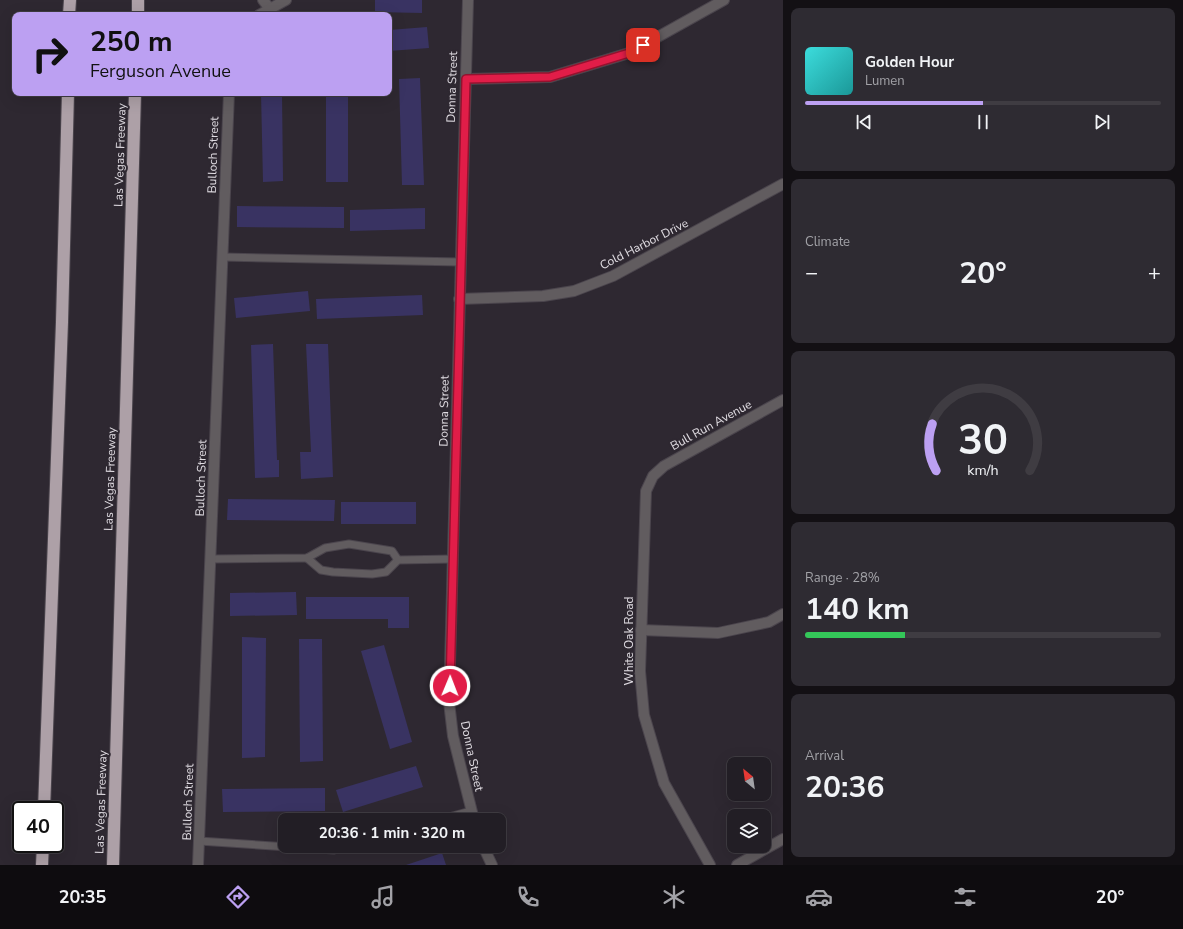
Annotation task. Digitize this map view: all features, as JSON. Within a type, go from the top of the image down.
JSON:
[{"type":"highway","points":[[69,12],[70,0]]},
{"type":"highway","points":[[138,0],[138,12]]},
{"type":"highway","points":[[44,801],[62,322],[68,96]]},
{"type":"highway","name":"Las Vegas Freeway","points":[[113,865],[135,96]]},
{"type":"highway","points":[[42,865],[43,853]]},
{"type":"street","points":[[263,0],[270,9]]},
{"type":"street","points":[[264,12],[286,0]]},
{"type":"street","name":"Donna Street","points":[[468,0],[459,299],[450,702],[453,736],[472,813]]},
{"type":"street","points":[[466,79],[550,77],[629,53],[724,0]]},
{"type":"street","name":"Bulloch Street","points":[[198,865],[229,96]]},
{"type":"street","name":"Cold Harbor Drive","points":[[459,299],[543,296],[574,291],[613,276],[783,184]]},
{"type":"street","name":"Bull Run Avenue","points":[[653,476],[664,466],[783,400]]},
{"type":"street","name":"White Oak Road","points":[[653,476],[646,491],[640,671],[644,715],[664,783],[710,865]]},
{"type":"street","points":[[641,630],[718,633],[769,622],[783,614]]},
{"type":"street","points":[[737,865],[783,839]]},
{"type":"street","points":[[486,853],[492,865]]},
{"type":"lane","points":[[222,257],[460,262]]},
{"type":"lane","points":[[210,559],[307,558],[325,548],[349,544],[392,551],[398,560]]},
{"type":"lane","points":[[307,558],[320,570],[372,574],[386,572],[398,560],[453,559]]},
{"type":"lane","points":[[199,841],[278,846]]},
{"type":"building","points":[[375,0],[422,0],[422,13],[375,12]]},
{"type":"building","points":[[427,27],[429,48],[392,51],[392,30]]},
{"type":"building","points":[[420,78],[424,185],[402,185],[399,79]]},
{"type":"building","points":[[261,96],[282,96],[283,181],[263,182]]},
{"type":"building","points":[[326,96],[348,96],[348,182],[326,182]]},
{"type":"building","points":[[237,206],[344,207],[344,228],[237,227]]},
{"type":"building","points":[[425,208],[425,229],[350,231],[350,210]]},
{"type":"building","points":[[308,291],[310,311],[236,318],[234,298]]},
{"type":"building","points":[[422,295],[423,315],[317,319],[316,299]]},
{"type":"building","points":[[273,344],[277,460],[279,460],[279,477],[255,478],[251,345]]},
{"type":"building","points":[[306,344],[328,344],[333,477],[301,479],[300,452],[311,452]]},
{"type":"building","points":[[228,499],[335,500],[334,521],[227,520]]},
{"type":"building","points":[[341,502],[416,502],[416,524],[341,524]]},
{"type":"building","points":[[296,592],[297,615],[230,616],[230,593]]},
{"type":"building","points":[[306,597],[409,597],[409,628],[388,628],[388,619],[306,619]]},
{"type":"building","points":[[242,637],[266,638],[265,757],[242,758]]},
{"type":"building","points":[[299,639],[322,639],[323,761],[300,762]]},
{"type":"building","points":[[384,645],[412,742],[390,749],[361,651]]},
{"type":"building","points":[[416,766],[423,787],[343,812],[336,790]]},
{"type":"building","points":[[325,788],[325,811],[223,812],[222,789]]},
{"type":"building","points":[[442,853],[446,865],[406,865]]},
{"type":"route","points":[[450,686],[459,299],[466,79],[550,77],[629,53],[643,45]]}]
